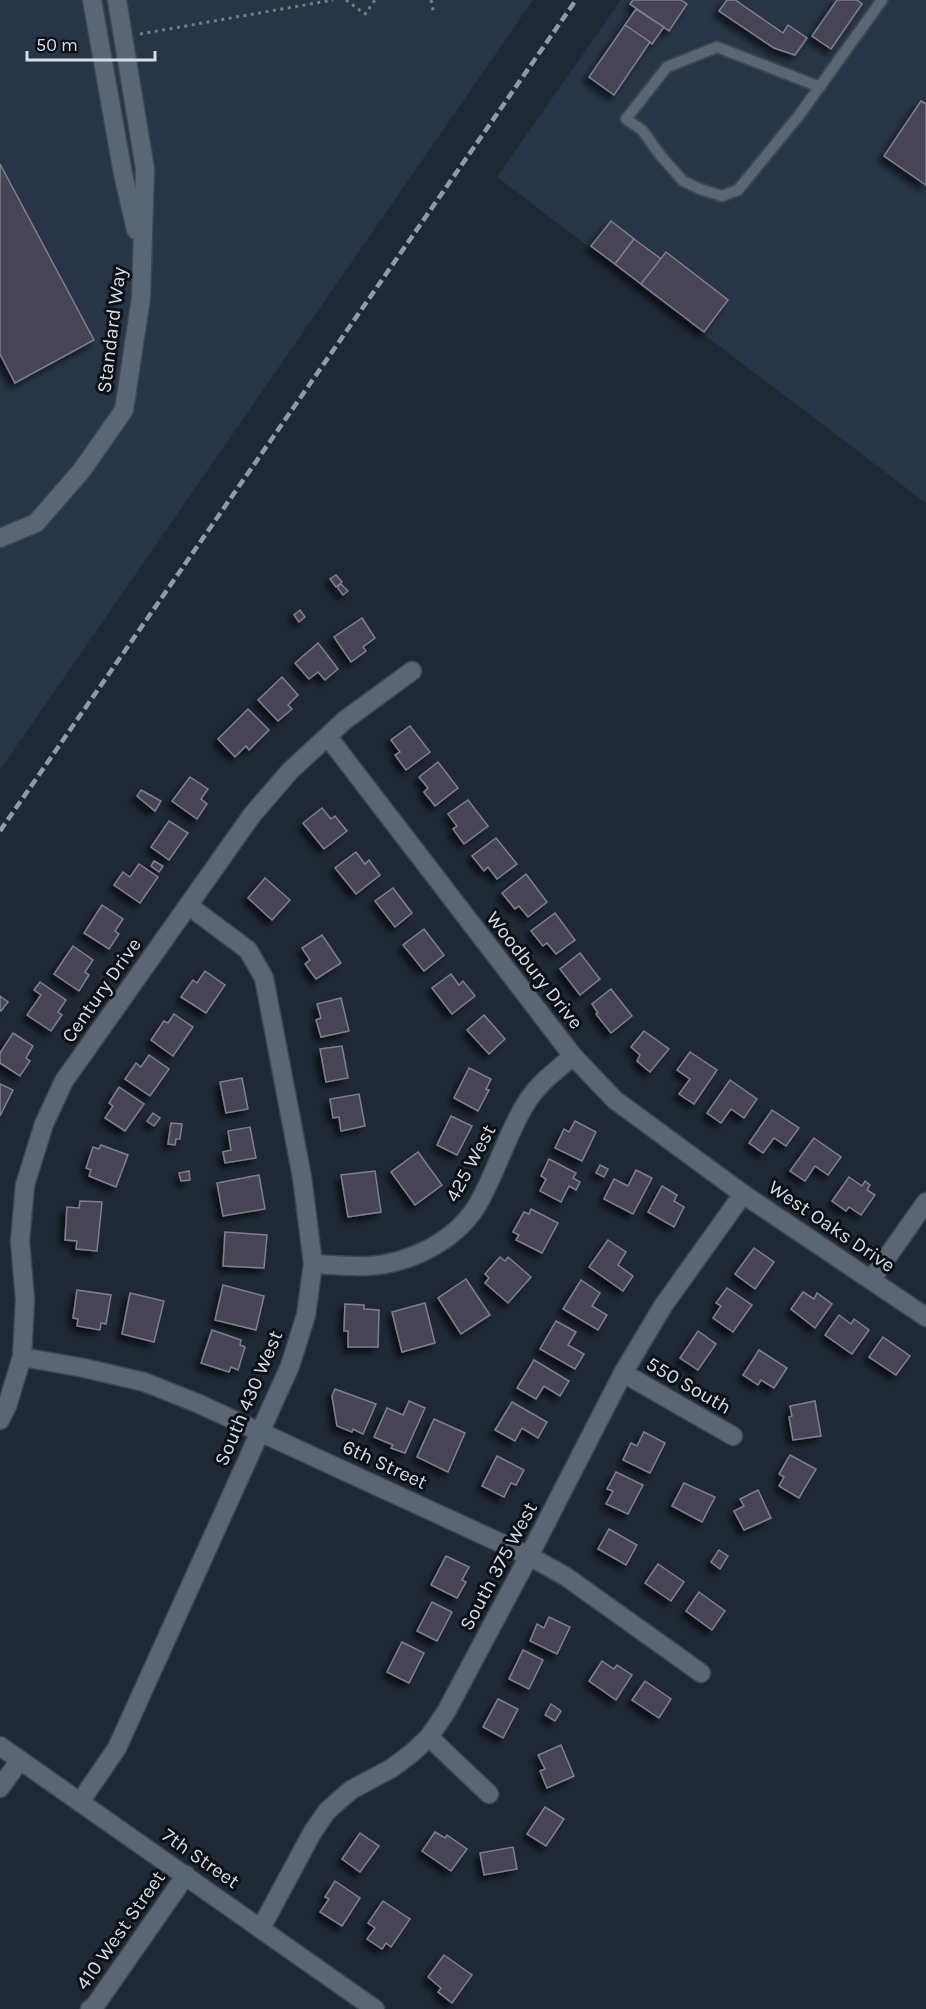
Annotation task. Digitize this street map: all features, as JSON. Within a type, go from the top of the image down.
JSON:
[{"type":"street","name":"Standard Way","points":[[92,0],[123,174],[142,253]]},
{"type":"street","name":"Standard Way","points":[[0,538],[36,523],[82,470],[124,410],[141,298],[145,169],[117,0]]},
{"type":"street","name":"Century Drive","points":[[0,1420],[7,1406],[22,1357],[25,1300],[20,1241],[25,1185],[44,1124],[64,1081],[252,815],[290,771],[345,720],[412,671]]},
{"type":"street","name":"Woodbury Drive","points":[[328,736],[573,1056],[615,1100],[743,1194]]},
{"type":"street","name":"South 430 West","points":[[80,1802],[117,1748],[290,1366],[306,1315],[313,1264],[302,1177],[264,978],[248,950],[189,906]]},
{"type":"street","name":"425 West","points":[[313,1264],[368,1266],[400,1261],[429,1250],[458,1228],[475,1208],[527,1102],[542,1082],[573,1056]]},
{"type":"street","name":"West Oaks Drive","points":[[743,1194],[926,1317]]},
{"type":"street","name":"South 375 West","points":[[261,1928],[312,1833],[327,1811],[351,1790],[392,1768],[412,1753],[429,1737],[446,1712],[623,1372],[663,1306],[743,1194]]},
{"type":"street","points":[[871,1280],[926,1202]]},
{"type":"street","name":"6th Street","points":[[22,1357],[144,1382],[261,1431],[529,1556],[565,1576],[701,1673]]},
{"type":"street","name":"550 South","points":[[623,1372],[734,1436]]},
{"type":"street","points":[[429,1737],[489,1794]]},
{"type":"street","name":"7th Street","points":[[0,1746],[375,2009]]},
{"type":"street","points":[[0,1788],[20,1760]]},
{"type":"street","name":"410 West Street","points":[[90,2009],[94,2007],[186,1875]]},
{"type":"lane","points":[[820,87],[717,47],[667,67],[626,119],[642,130],[683,181],[722,196],[738,190],[820,87],[882,0]]},
{"type":"path","points":[[124,36],[333,0]]},
{"type":"path","points":[[346,0],[365,14],[375,0]]},
{"type":"path","points":[[431,0],[435,14]]},
{"type":"shaded area","points":[[0,0],[533,0],[0,770]]},
{"type":"shaded area","points":[[621,0],[926,0],[926,503],[497,177]]},
{"type":"building","points":[[633,0],[681,0],[687,4],[669,31],[630,4]]},
{"type":"building","points":[[727,0],[735,0],[783,33],[788,25],[807,38],[795,55],[774,48],[719,11]]},
{"type":"building","points":[[837,0],[857,0],[862,4],[831,49],[812,36]]},
{"type":"building","points":[[636,9],[664,27],[652,44],[625,25]]},
{"type":"building","points":[[625,25],[650,42],[614,95],[589,77]]},
{"type":"building","points":[[921,101],[926,104],[926,185],[884,156]]},
{"type":"building","points":[[0,164],[94,340],[15,383],[0,354]]},
{"type":"building","points":[[611,221],[634,239],[615,264],[591,246]]},
{"type":"building","points":[[634,239],[661,259],[641,284],[615,264]]},
{"type":"building","points":[[666,252],[728,300],[704,332],[641,284]]},
{"type":"building","points":[[336,575],[342,582],[336,587],[330,579]]},
{"type":"building","points":[[341,584],[348,591],[343,595],[337,587]]},
{"type":"building","points":[[300,610],[305,617],[299,622],[294,615]]},
{"type":"building","points":[[362,618],[375,638],[363,647],[366,651],[351,662],[334,637]]},
{"type":"building","points":[[318,643],[338,669],[325,680],[318,672],[309,679],[295,663]]},
{"type":"building","points":[[282,677],[298,695],[288,705],[292,709],[278,721],[258,700]]},
{"type":"building","points":[[248,709],[269,730],[249,750],[246,746],[235,757],[218,739]]},
{"type":"building","points":[[410,726],[430,752],[406,770],[395,755],[400,752],[391,740]]},
{"type":"building","points":[[438,762],[458,788],[435,806],[424,792],[428,788],[419,777]]},
{"type":"building","points":[[190,777],[208,789],[201,799],[207,804],[197,819],[172,801]]},
{"type":"building","points":[[141,790],[161,801],[155,811],[137,796]]},
{"type":"building","points":[[468,800],[488,826],[464,844],[453,829],[457,826],[448,814]]},
{"type":"building","points":[[322,808],[331,819],[335,816],[347,831],[324,849],[303,823]]},
{"type":"building","points":[[169,821],[188,833],[169,860],[151,847]]},
{"type":"building","points":[[496,838],[517,864],[497,879],[488,867],[484,871],[472,856]]},
{"type":"building","points":[[356,852],[365,864],[369,860],[380,875],[356,894],[335,868]]},
{"type":"building","points":[[154,861],[163,866],[159,872],[151,866]]},
{"type":"building","points":[[139,864],[158,877],[140,903],[114,885],[123,872],[130,877]]},
{"type":"building","points":[[526,874],[547,902],[528,917],[519,906],[515,909],[502,893]]},
{"type":"building","points":[[265,878],[290,900],[272,920],[248,898]]},
{"type":"building","points":[[393,888],[412,913],[395,927],[375,901]]},
{"type":"building","points":[[102,905],[123,919],[115,931],[119,934],[109,949],[84,933]]},
{"type":"building","points":[[555,913],[575,940],[556,954],[547,943],[543,946],[531,931]]},
{"type":"building","points":[[424,929],[444,955],[424,971],[403,945]]},
{"type":"building","points":[[322,935],[341,963],[316,979],[305,964],[310,960],[302,948]]},
{"type":"building","points":[[73,946],[93,960],[85,972],[89,975],[79,991],[54,974]]},
{"type":"building","points":[[580,953],[600,979],[580,995],[560,969]]},
{"type":"building","points":[[205,971],[225,985],[206,1013],[181,997],[193,980],[197,983]]},
{"type":"building","points":[[451,974],[459,985],[463,981],[475,996],[452,1014],[432,988]]},
{"type":"building","points":[[40,982],[66,1000],[58,1012],[62,1015],[51,1031],[27,1015],[41,995],[34,990]]},
{"type":"building","points":[[611,989],[632,1016],[611,1033],[596,1014],[598,1013],[592,1004]]},
{"type":"building","points":[[0,996],[8,1002],[1,1011],[0,1010]]},
{"type":"building","points":[[341,998],[349,1031],[321,1037],[316,1020],[321,1018],[317,1004]]},
{"type":"building","points":[[174,1014],[193,1027],[173,1056],[151,1040],[164,1021],[168,1023]]},
{"type":"building","points":[[484,1015],[505,1039],[489,1054],[467,1030]]},
{"type":"building","points":[[644,1031],[669,1049],[650,1072],[637,1061],[640,1055],[631,1047]]},
{"type":"building","points":[[13,1033],[33,1046],[26,1058],[30,1061],[20,1076],[0,1063],[0,1053]]},
{"type":"building","points":[[342,1046],[348,1078],[326,1082],[320,1049]]},
{"type":"building","points":[[690,1052],[717,1070],[694,1104],[679,1094],[690,1079],[677,1070]]},
{"type":"building","points":[[149,1055],[169,1069],[150,1096],[125,1079],[136,1063],[141,1067]]},
{"type":"building","points":[[469,1068],[491,1079],[486,1089],[489,1090],[478,1111],[454,1098]]},
{"type":"building","points":[[242,1078],[248,1109],[226,1113],[220,1082]]},
{"type":"building","points":[[730,1080],[757,1099],[744,1118],[731,1109],[721,1123],[707,1113]]},
{"type":"building","points":[[0,1084],[13,1090],[0,1116]]},
{"type":"building","points":[[119,1087],[144,1104],[125,1131],[105,1118],[113,1106],[109,1103]]},
{"type":"building","points":[[359,1094],[365,1126],[341,1131],[339,1117],[333,1118],[330,1099]]},
{"type":"building","points":[[772,1110],[799,1128],[786,1146],[774,1138],[763,1153],[749,1143]]},
{"type":"building","points":[[153,1113],[160,1118],[154,1126],[147,1121]]},
{"type":"building","points":[[451,1116],[472,1126],[457,1155],[437,1145]]},
{"type":"building","points":[[575,1121],[596,1132],[582,1161],[555,1148],[564,1129],[569,1132]]},
{"type":"building","points":[[171,1123],[182,1124],[180,1139],[176,1139],[175,1145],[168,1144]]},
{"type":"building","points":[[250,1127],[256,1158],[225,1163],[223,1152],[231,1150],[228,1131]]},
{"type":"building","points":[[814,1138],[841,1157],[828,1175],[815,1166],[805,1181],[790,1171]]},
{"type":"building","points":[[101,1145],[128,1155],[116,1187],[89,1176],[91,1170],[86,1168],[93,1147],[99,1149]]},
{"type":"building","points":[[418,1152],[442,1185],[415,1205],[391,1172]]},
{"type":"building","points":[[549,1159],[576,1173],[573,1178],[580,1182],[576,1190],[569,1186],[561,1202],[540,1191],[546,1179],[541,1176]]},
{"type":"building","points":[[600,1165],[608,1169],[604,1177],[596,1173]]},
{"type":"building","points":[[636,1170],[652,1178],[633,1214],[604,1199],[614,1179],[628,1186]]},
{"type":"building","points":[[189,1171],[190,1180],[181,1181],[179,1173]]},
{"type":"building","points":[[375,1171],[381,1212],[348,1217],[341,1175]]},
{"type":"building","points":[[259,1175],[265,1209],[223,1216],[217,1183]]},
{"type":"building","points":[[849,1177],[862,1186],[865,1181],[870,1185],[867,1190],[875,1195],[861,1215],[849,1207],[846,1211],[832,1201]]},
{"type":"building","points":[[662,1186],[677,1195],[674,1201],[684,1207],[674,1227],[648,1212]]},
{"type":"building","points":[[80,1201],[102,1202],[97,1251],[76,1249],[77,1241],[65,1240],[67,1207],[79,1208]]},
{"type":"building","points":[[531,1209],[558,1223],[542,1253],[516,1240],[519,1235],[513,1232],[524,1212],[529,1214]]},
{"type":"building","points":[[225,1232],[267,1235],[264,1268],[223,1266]]},
{"type":"building","points":[[608,1240],[626,1252],[618,1265],[633,1276],[623,1291],[589,1267]]},
{"type":"building","points":[[754,1248],[774,1262],[755,1289],[735,1274]]},
{"type":"building","points":[[500,1257],[505,1261],[508,1257],[531,1277],[508,1303],[485,1283],[489,1278],[485,1274]]},
{"type":"building","points":[[466,1279],[490,1315],[461,1334],[438,1298]]},
{"type":"building","points":[[581,1280],[600,1293],[592,1306],[607,1315],[598,1330],[563,1309]]},
{"type":"building","points":[[223,1285],[264,1296],[256,1330],[215,1320]]},
{"type":"building","points":[[727,1288],[752,1305],[733,1332],[713,1318],[721,1306],[716,1303]]},
{"type":"building","points":[[77,1290],[111,1295],[106,1324],[101,1323],[100,1330],[77,1326],[78,1319],[73,1318]]},
{"type":"building","points":[[803,1292],[814,1299],[817,1293],[832,1304],[815,1328],[791,1309]]},
{"type":"building","points":[[130,1293],[164,1301],[154,1342],[122,1334]]},
{"type":"building","points":[[425,1303],[435,1343],[402,1352],[392,1312]]},
{"type":"building","points":[[345,1304],[364,1305],[364,1309],[379,1310],[378,1347],[348,1347],[348,1331],[344,1331]]},
{"type":"building","points":[[839,1315],[851,1324],[854,1319],[869,1330],[852,1354],[825,1335]]},
{"type":"building","points":[[556,1321],[576,1332],[568,1345],[584,1354],[575,1369],[540,1349]]},
{"type":"building","points":[[212,1330],[241,1340],[240,1345],[245,1347],[238,1370],[231,1367],[229,1372],[201,1363]]},
{"type":"building","points":[[698,1331],[716,1344],[698,1370],[680,1358]]},
{"type":"building","points":[[883,1337],[910,1356],[896,1375],[869,1357]]},
{"type":"building","points":[[759,1350],[787,1368],[774,1388],[761,1380],[758,1385],[743,1375]]},
{"type":"building","points":[[534,1360],[569,1381],[560,1396],[544,1386],[536,1399],[517,1388]]},
{"type":"building","points":[[335,1389],[376,1404],[363,1434],[353,1429],[352,1432],[337,1426],[332,1396]]},
{"type":"building","points":[[409,1401],[425,1408],[405,1453],[391,1448],[393,1445],[374,1437],[387,1408],[403,1415]]},
{"type":"building","points":[[815,1401],[821,1436],[793,1440],[789,1417],[792,1416],[790,1406]]},
{"type":"building","points":[[512,1402],[547,1422],[538,1438],[522,1428],[515,1441],[495,1430]]},
{"type":"building","points":[[434,1419],[465,1433],[448,1472],[417,1457]]},
{"type":"building","points":[[644,1432],[665,1443],[650,1473],[623,1460],[631,1443],[637,1446]]},
{"type":"building","points":[[790,1455],[816,1469],[799,1498],[779,1486],[784,1477],[779,1474]]},
{"type":"building","points":[[497,1456],[524,1470],[516,1485],[511,1483],[504,1497],[482,1486]]},
{"type":"building","points":[[616,1472],[643,1485],[628,1514],[606,1504],[613,1491],[607,1489]]},
{"type":"building","points":[[684,1483],[715,1497],[702,1522],[672,1506]]},
{"type":"building","points":[[758,1490],[771,1518],[744,1530],[734,1511],[744,1506],[740,1499]]},
{"type":"building","points":[[609,1529],[637,1545],[626,1565],[598,1549]]},
{"type":"building","points":[[719,1550],[728,1556],[720,1569],[711,1562]]},
{"type":"building","points":[[446,1556],[469,1567],[462,1580],[466,1582],[457,1598],[431,1585]]},
{"type":"building","points":[[658,1564],[684,1582],[671,1601],[645,1583]]},
{"type":"building","points":[[699,1592],[725,1611],[712,1630],[686,1611]]},
{"type":"building","points":[[432,1602],[452,1612],[437,1641],[417,1631]]},
{"type":"building","points":[[549,1617],[570,1627],[557,1654],[530,1641],[537,1624],[544,1628]]},
{"type":"building","points":[[402,1642],[424,1653],[409,1683],[387,1672]]},
{"type":"building","points":[[523,1650],[543,1660],[529,1689],[509,1679]]},
{"type":"building","points":[[602,1661],[614,1669],[617,1665],[632,1675],[616,1700],[589,1681]]},
{"type":"building","points":[[645,1681],[671,1699],[659,1718],[632,1700]]},
{"type":"building","points":[[498,1699],[518,1709],[503,1738],[483,1727]]},
{"type":"building","points":[[551,1704],[561,1711],[555,1721],[545,1715]]},
{"type":"building","points":[[561,1745],[574,1776],[547,1788],[540,1771],[545,1769],[538,1755]]},
{"type":"building","points":[[545,1807],[564,1819],[546,1846],[527,1834]]},
{"type":"building","points":[[435,1832],[445,1838],[447,1835],[467,1849],[451,1871],[422,1851]]},
{"type":"building","points":[[360,1833],[379,1846],[360,1872],[342,1859]]},
{"type":"building","points":[[513,1847],[517,1869],[484,1875],[480,1853]]},
{"type":"building","points":[[335,1881],[360,1898],[342,1926],[320,1912],[329,1899],[325,1897]]},
{"type":"building","points":[[383,1901],[410,1919],[391,1947],[386,1943],[382,1949],[367,1939],[375,1928],[368,1923]]},
{"type":"building","points":[[444,1955],[472,1975],[452,2003],[438,1992],[441,1988],[428,1977]]},
{"type":"railway","points":[[0,831],[576,0]]}]
